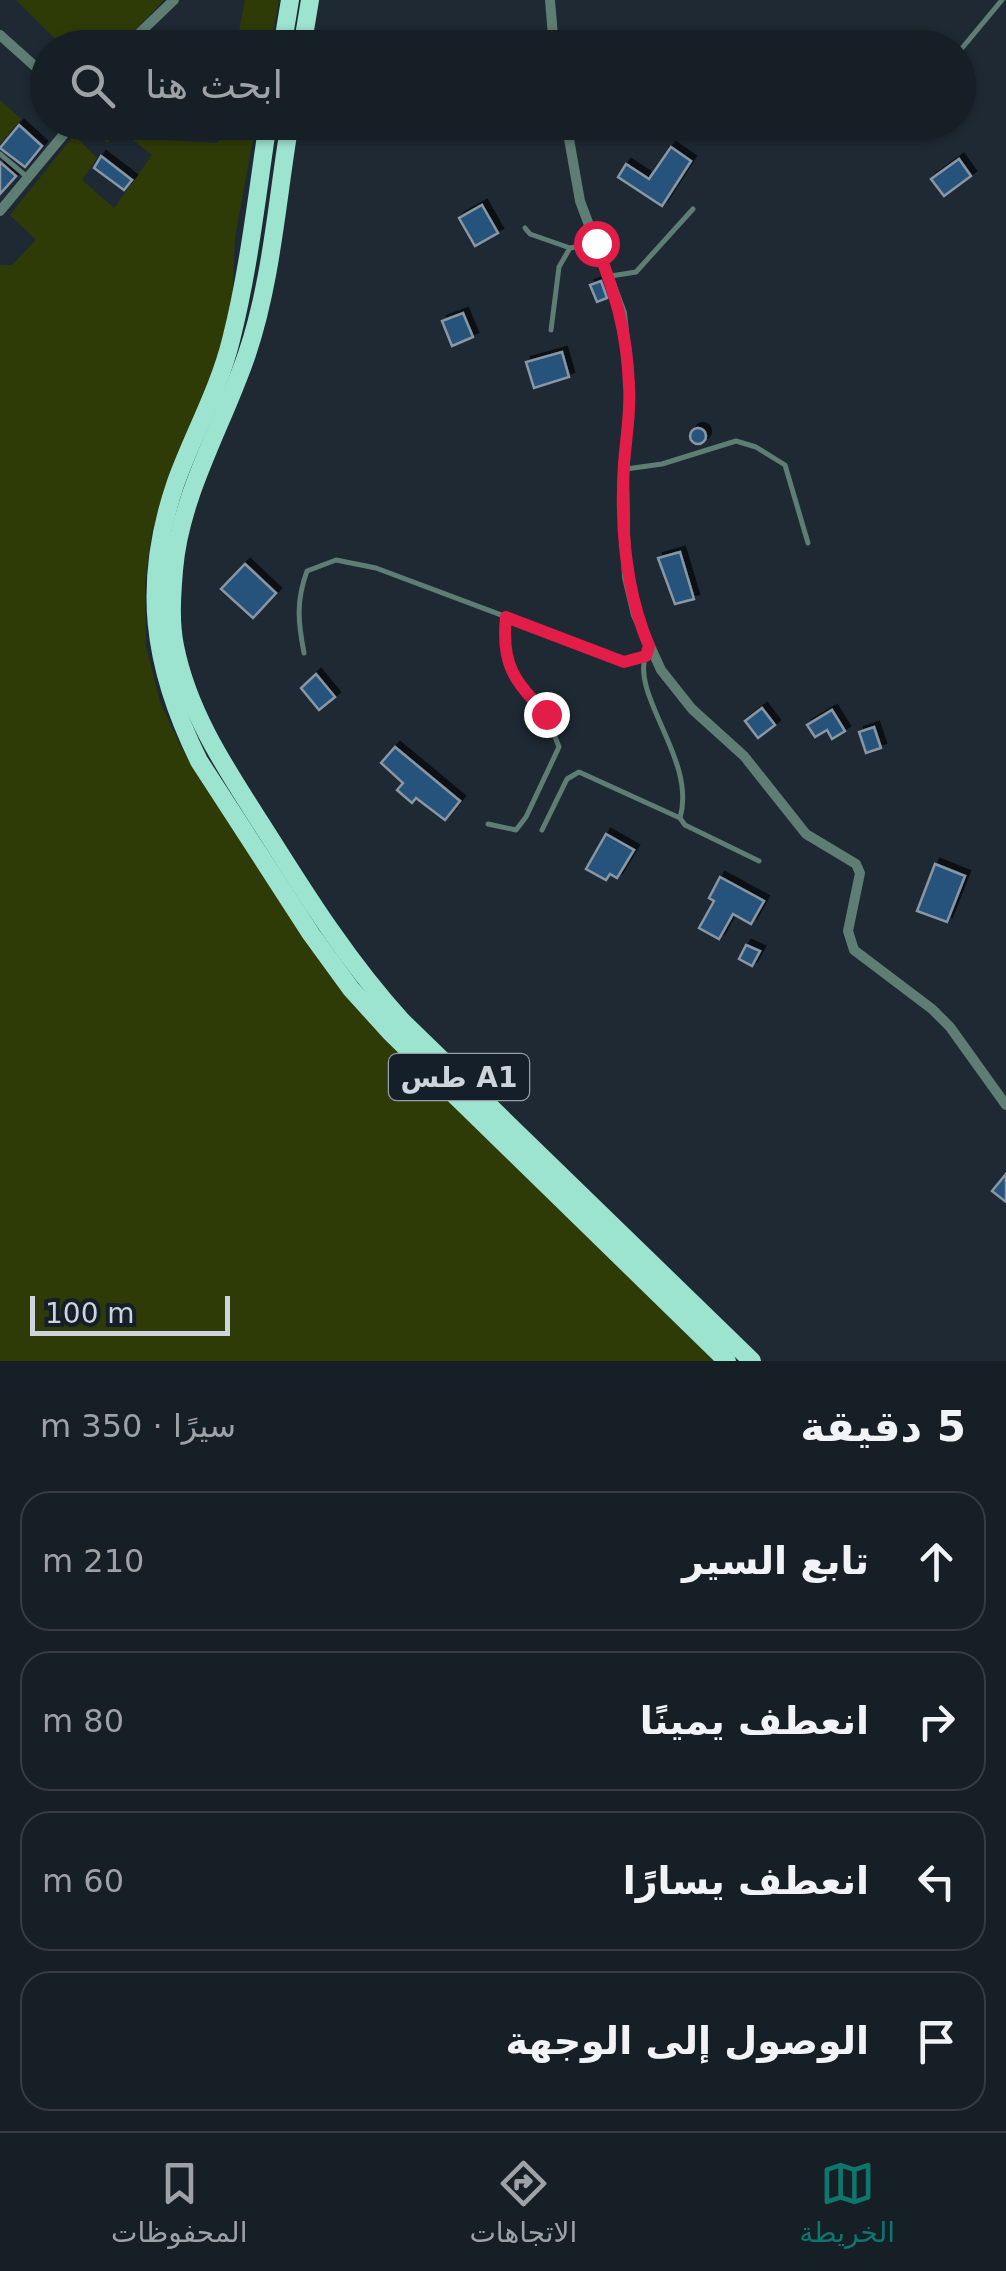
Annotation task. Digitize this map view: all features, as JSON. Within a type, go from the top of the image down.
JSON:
[{"type":"highway","points":[[285,30],[290,0]]},
{"type":"highway","points":[[305,30],[310,0]]},
{"type":"highway","name":"طس A1","points":[[265,140],[230,344],[176,482],[155,564],[158,646],[187,738],[198,761],[350,989],[727,1361]]},
{"type":"highway","name":"طس A1","points":[[287,140],[260,310],[179,533],[172,613],[175,646],[190,695],[216,752],[325,925],[364,978],[402,1021],[752,1361]]},
{"type":"street","points":[[143,30],[174,0]]},
{"type":"street","points":[[550,0],[552,30]]},
{"type":"street","points":[[0,36],[30,62]]},
{"type":"street","points":[[0,210],[26,176],[62,140]]},
{"type":"street","points":[[569,140],[580,200],[622,313],[630,390],[624,470],[627,577],[647,651],[692,709],[744,756],[806,834],[856,864],[860,872],[848,931],[854,950],[921,997],[950,1027],[1006,1105]]},
{"type":"lane","points":[[976,31],[1002,0]]},
{"type":"lane","points":[[0,154],[26,176]]},
{"type":"lane","points":[[608,277],[636,272],[692,208]]},
{"type":"lane","points":[[525,228],[530,234],[570,248],[596,243]]},
{"type":"lane","points":[[551,330],[559,267],[570,248]]},
{"type":"lane","points":[[624,470],[662,464],[736,442],[756,447],[785,465],[808,543]]},
{"type":"lane","points":[[304,653],[297,618],[298,596],[307,571],[336,560],[376,568],[624,662],[647,651]]},
{"type":"lane","points":[[488,824],[516,830],[559,748],[546,714],[515,681],[503,647],[506,617]]},
{"type":"lane","points":[[647,651],[642,665],[650,697],[684,782],[685,801],[680,818]]},
{"type":"lane","points":[[542,830],[567,779],[579,772],[680,818],[685,825],[759,861]]},
{"type":"green space","points":[[16,0],[164,0],[135,30],[46,30]]},
{"type":"green space","points":[[245,0],[279,0],[273,30],[239,30]]},
{"type":"green space","points":[[0,100],[21,119],[0,144]]},
{"type":"green space","points":[[70,140],[79,140],[97,158],[82,180],[114,208],[152,155],[133,140],[218,143],[253,140],[235,237],[232,306],[216,370],[152,531],[145,582],[146,646],[160,702],[182,749],[314,943],[721,1361],[0,1361],[0,265],[12,265],[36,240],[10,215]]},
{"type":"building","points":[[19,125],[30,140],[42,146],[25,167],[0,148]]},
{"type":"building","points":[[671,147],[691,161],[662,206],[618,177],[626,164],[649,179]]},
{"type":"building","points":[[101,156],[132,180],[124,190],[94,168]]},
{"type":"building","points":[[959,159],[971,176],[944,196],[931,179]]},
{"type":"building","points":[[0,162],[16,176],[0,194]]},
{"type":"building","points":[[482,205],[498,233],[475,246],[459,218]]},
{"type":"building","points":[[601,281],[607,298],[597,302],[590,285]]},
{"type":"building","points":[[463,313],[473,337],[452,346],[442,321]]},
{"type":"building","points":[[562,352],[569,377],[534,388],[526,362]]},
{"type":"building","points":[[698,428],[706,436],[698,444],[690,436]]},
{"type":"building","points":[[680,552],[694,599],[675,604],[658,558]]},
{"type":"building","points":[[245,564],[276,593],[253,618],[221,589]]},
{"type":"building","points":[[316,674],[335,697],[319,710],[301,688]]},
{"type":"building","points":[[762,708],[775,725],[758,738],[745,721]]},
{"type":"building","points":[[832,710],[845,731],[832,739],[827,730],[815,737],[807,725]]},
{"type":"building","points":[[874,727],[881,748],[866,753],[859,732]]},
{"type":"building","points":[[395,747],[460,801],[445,820],[416,798],[412,803],[397,790],[403,783],[381,763]]},
{"type":"building","points":[[606,834],[634,850],[617,878],[610,874],[606,880],[586,869]]},
{"type":"building","points":[[935,864],[965,876],[947,922],[917,911]]},
{"type":"building","points":[[720,877],[764,901],[751,924],[733,914],[719,939],[699,928],[714,901],[709,898]]},
{"type":"building","points":[[746,945],[760,951],[752,966],[739,959]]},
{"type":"building","points":[[1006,1174],[1006,1202],[992,1191]]},
{"type":"route","points":[[546,714],[515,681],[503,647],[506,617],[624,662],[646,656],[649,646],[627,577],[624,470],[630,390],[622,313],[596,243]]}]
